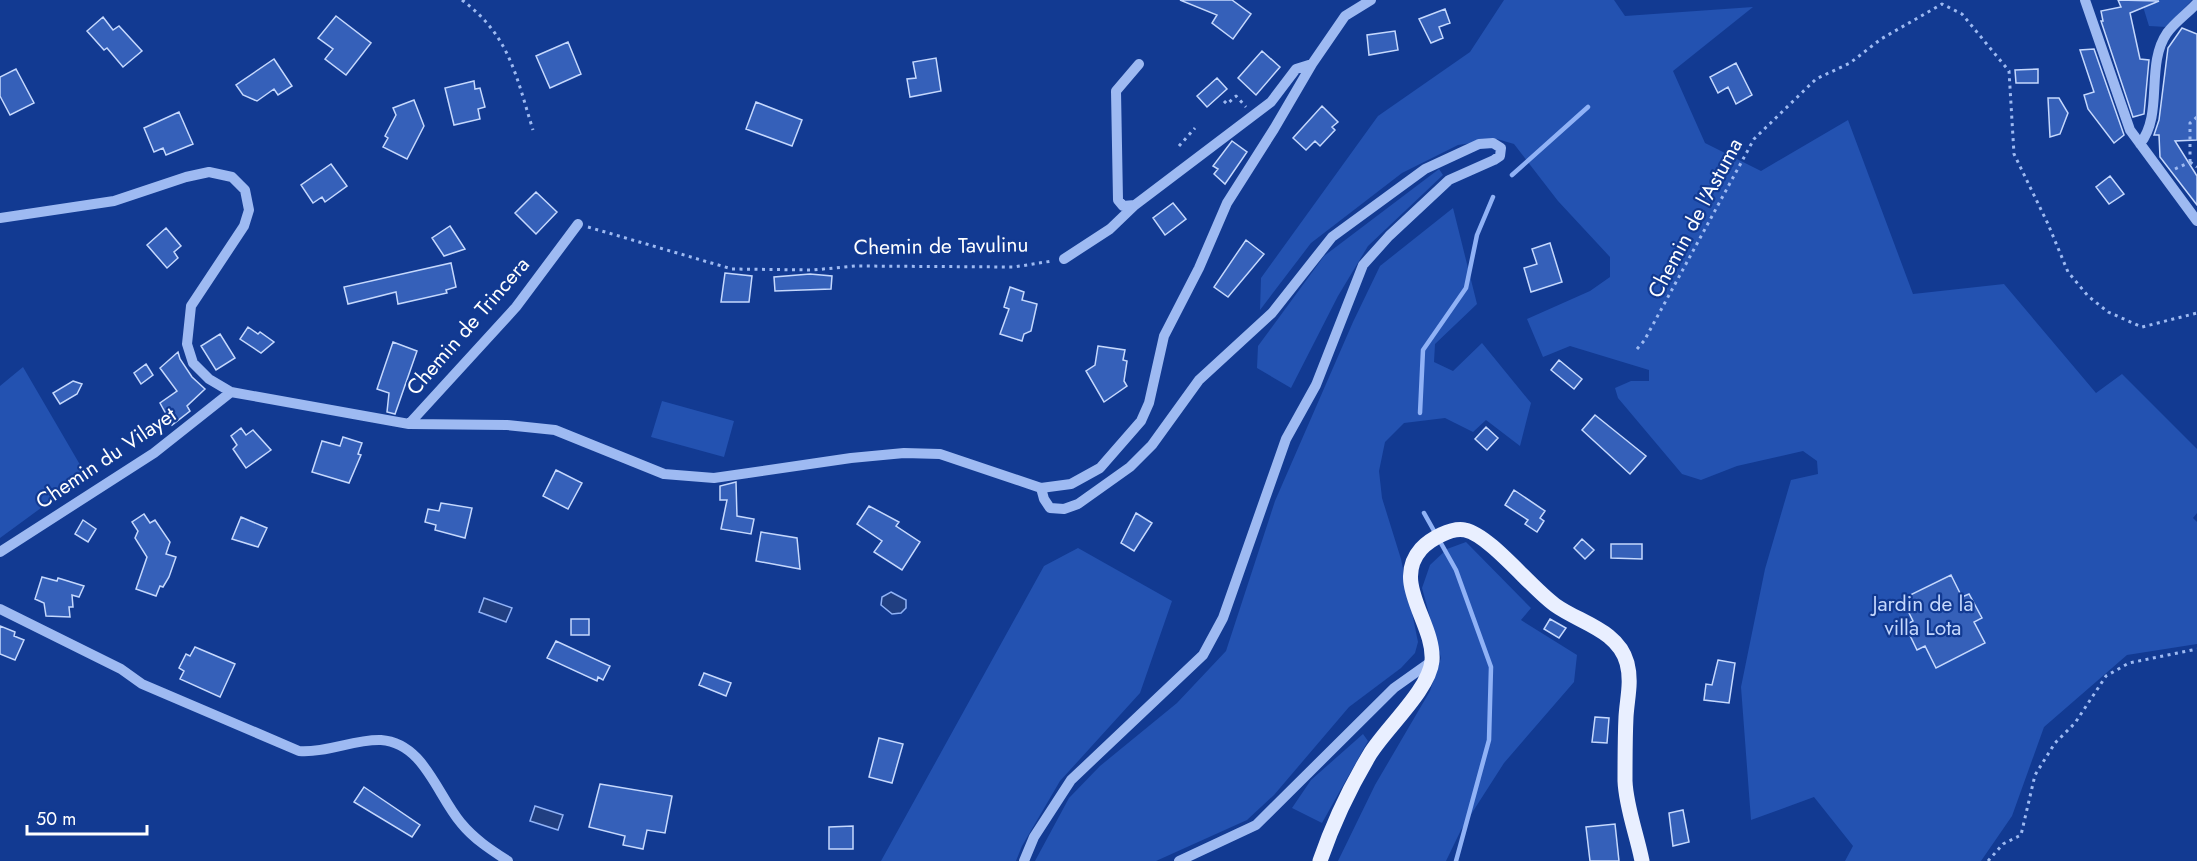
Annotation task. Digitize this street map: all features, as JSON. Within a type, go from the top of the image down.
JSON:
[{"type":"main road","points":[[1320,861],[1335,819],[1370,753],[1426,680],[1432,661],[1430,643],[1409,581],[1415,558],[1422,547],[1449,531],[1463,529],[1474,533],[1556,606],[1596,626],[1618,646],[1627,662],[1630,686],[1626,716],[1625,783],[1642,861]]},
{"type":"street","points":[[0,218],[114,201],[186,177],[209,172],[232,177],[245,190],[249,210],[244,226],[191,306],[187,344],[193,363],[209,379],[231,392],[409,424],[507,425],[555,430],[664,474],[714,478],[852,458],[904,453],[940,454],[1041,488],[1071,484],[1100,468],[1141,422],[1149,403],[1164,336],[1199,268],[1227,203],[1312,64],[1345,16],[1371,0]]},
{"type":"street","points":[[2085,0],[2123,115],[2140,144],[2197,221]]},
{"type":"street","points":[[2140,144],[2148,134],[2159,58],[2167,33],[2197,3]]},
{"type":"street","points":[[1135,205],[1123,206],[1118,200],[1116,91],[1139,64]]},
{"type":"street","points":[[1064,259],[1110,230],[1135,205],[1272,102],[1296,69],[1312,64]]},
{"type":"street","points":[[1024,861],[1034,837],[1071,780],[1203,655],[1223,618],[1286,438],[1316,385],[1363,266],[1389,236],[1449,180],[1494,160],[1500,156],[1501,148],[1493,143],[1479,144],[1425,169],[1332,237],[1272,313],[1199,380],[1152,445],[1130,467],[1078,504],[1064,509],[1050,508],[1041,488]]},
{"type":"street","name":"Chemin de Trincera","points":[[409,424],[516,307],[578,224]]},
{"type":"street","name":"Chemin du Vilayet","points":[[0,552],[154,453],[231,392]]},
{"type":"street","points":[[0,609],[121,669],[142,684],[299,751],[315,752],[380,740],[401,744],[415,754],[461,823],[483,844],[508,861]]},
{"type":"street","points":[[1179,861],[1256,825],[1394,688],[1432,661]]},
{"type":"path","points":[[462,0],[493,26],[510,57],[533,130]]},
{"type":"path","name":"Chemin de l'Astuma","points":[[1637,349],[1650,331],[1754,138],[1816,79],[1850,63],[1881,39],[1942,4],[1962,14],[2009,70],[2014,154],[2068,272],[2088,296],[2108,312],[2142,327],[2197,312]]},
{"type":"path","points":[[1224,101],[1227,104],[1236,96],[1254,115]]},
{"type":"path","points":[[2197,117],[2190,123],[2190,162],[2197,166]]},
{"type":"path","points":[[1179,146],[1195,128]]},
{"type":"path","name":"Chemin de Tavulinu","points":[[578,224],[732,269],[813,270],[855,266],[1014,267],[1064,259]]},
{"type":"path","points":[[1988,861],[2004,844],[2021,835],[2035,775],[2055,743],[2075,723],[2106,676],[2129,663],[2197,649]]},
{"type":"green space","name":"Jardin de la villa Lota","points":[[1504,0],[1614,0],[1625,16],[1753,7],[1673,71],[1705,143],[1761,171],[1848,120],[1913,294],[2004,284],[2096,393],[2122,374],[2197,449],[2197,513],[2193,518],[2197,522],[2197,644],[2127,655],[2044,727],[2012,816],[1981,861],[1845,861],[1853,846],[1814,797],[1751,820],[1741,687],[1765,569],[1791,480],[1818,474],[1817,461],[1803,451],[1737,466],[1701,480],[1682,474],[1618,398],[1615,388],[1631,381],[1649,381],[1649,370],[1570,346],[1543,357],[1527,319],[1590,291],[1610,277],[1610,257],[1558,201],[1514,144],[1497,139],[1458,145],[1402,173],[1311,243],[1260,310],[1261,278],[1378,116],[1470,52]]},
{"type":"green space","points":[[2141,0],[2192,0],[2167,27],[2149,26]]},
{"type":"green space","points":[[1439,169],[1443,175],[1368,246],[1338,296],[1291,388],[1257,368],[1258,346],[1324,256]]},
{"type":"green space","points":[[1453,208],[1477,304],[1435,344],[1434,362],[1453,371],[1482,343],[1531,403],[1520,446],[1486,420],[1473,432],[1445,418],[1404,423],[1385,442],[1379,471],[1382,498],[1401,559],[1418,642],[1415,653],[1401,668],[1349,707],[1274,795],[1247,820],[1156,861],[1035,861],[1069,798],[1100,766],[1177,703],[1226,651],[1275,501],[1353,322],[1380,266]]},
{"type":"green space","points":[[23,367],[86,475],[0,538],[0,386]]},
{"type":"green space","points":[[662,401],[734,421],[724,457],[651,437]]},
{"type":"green space","points":[[1466,542],[1531,608],[1521,620],[1577,655],[1574,682],[1504,763],[1461,830],[1446,861],[1338,861],[1375,785],[1430,691],[1441,658],[1422,588],[1430,565],[1447,549]]},
{"type":"green space","points":[[1078,548],[1172,601],[1140,693],[1060,781],[1022,846],[1016,861],[881,861],[1044,566]]},
{"type":"green space","points":[[1363,734],[1368,741],[1322,823],[1292,808],[1311,780]]},
{"type":"shaded area","points":[[891,592],[906,600],[906,608],[901,613],[892,614],[881,605],[882,597]]},
{"type":"shaded area","points":[[484,598],[512,608],[506,622],[479,612]]},
{"type":"shaded area","points":[[535,806],[563,815],[558,830],[530,821]]},
{"type":"building","points":[[1180,0],[1232,0],[1251,14],[1233,39],[1212,23],[1217,15]]},
{"type":"building","points":[[2118,0],[2159,1],[2130,13],[2140,59],[2149,60],[2144,114],[2133,117],[2101,21],[2103,21],[2101,11],[2121,7]]},
{"type":"building","points":[[1445,9],[1450,23],[1439,27],[1443,38],[1431,43],[1419,19]]},
{"type":"building","points":[[336,16],[371,43],[346,75],[325,59],[333,49],[318,38]]},
{"type":"building","points":[[103,17],[113,30],[119,26],[142,51],[123,67],[107,48],[104,50],[87,31]]},
{"type":"building","points":[[2182,28],[2197,34],[2197,140],[2175,141],[2197,176],[2197,205],[2160,157],[2159,135],[2154,135],[2159,120],[2168,48]]},
{"type":"building","points":[[1395,31],[1398,50],[1369,55],[1367,35]]},
{"type":"building","points":[[568,42],[581,74],[550,88],[536,56]]},
{"type":"building","points":[[2094,49],[2124,135],[2114,143],[2088,109],[2084,95],[2094,92],[2080,50]]},
{"type":"building","points":[[1262,51],[1280,67],[1256,95],[1238,78]]},
{"type":"building","points":[[936,58],[941,91],[910,97],[907,79],[916,78],[913,62]]},
{"type":"building","points":[[274,59],[292,86],[278,95],[274,89],[257,101],[243,95],[236,85]]},
{"type":"building","points":[[1736,63],[1752,95],[1736,104],[1728,87],[1718,93],[1710,77]]},
{"type":"building","points":[[16,69],[34,103],[10,115],[0,96],[0,77]]},
{"type":"building","points":[[2038,69],[2038,83],[2016,83],[2015,70]]},
{"type":"building","points":[[1217,78],[1227,89],[1207,107],[1197,96]]},
{"type":"building","points":[[474,81],[475,89],[480,88],[485,107],[478,109],[480,119],[454,125],[445,88]]},
{"type":"building","points":[[2048,98],[2059,98],[2068,113],[2060,134],[2050,137]]},
{"type":"building","points":[[414,100],[424,126],[407,159],[383,147],[388,138],[385,136],[396,115],[393,108]]},
{"type":"building","points":[[756,102],[802,120],[792,146],[746,129]]},
{"type":"building","points":[[1322,106],[1338,122],[1332,127],[1335,130],[1320,146],[1315,141],[1306,150],[1293,138]]},
{"type":"building","points":[[179,112],[193,144],[166,155],[163,148],[154,152],[144,128]]},
{"type":"building","points":[[1232,141],[1247,152],[1225,184],[1214,174],[1218,169],[1213,166]]},
{"type":"building","points":[[331,164],[347,186],[325,202],[322,197],[313,203],[301,185]]},
{"type":"building","points":[[2110,176],[2124,194],[2109,204],[2096,187]]},
{"type":"building","points":[[536,192],[557,212],[536,234],[515,213]]},
{"type":"building","points":[[1173,203],[1186,219],[1165,235],[1153,218]]},
{"type":"building","points":[[450,226],[465,249],[444,256],[432,238]]},
{"type":"building","points":[[166,228],[181,246],[174,252],[178,258],[167,268],[147,245]]},
{"type":"building","points":[[1246,240],[1264,254],[1228,297],[1214,287]]},
{"type":"building","points":[[1550,243],[1562,282],[1531,292],[1524,268],[1537,264],[1532,249]]},
{"type":"building","points":[[451,263],[456,287],[446,290],[447,293],[398,304],[396,292],[348,304],[344,287]]},
{"type":"building","points":[[725,273],[752,276],[749,302],[721,302]]},
{"type":"building","points":[[810,274],[832,276],[831,289],[775,291],[774,277]]},
{"type":"building","points":[[1010,287],[1024,292],[1022,300],[1037,304],[1031,331],[1024,334],[1022,341],[1000,334],[1009,309],[1004,307]]},
{"type":"building","points":[[248,327],[274,342],[261,353],[240,339]]},
{"type":"building","points":[[220,334],[235,358],[216,370],[201,346]]},
{"type":"building","points":[[393,342],[417,351],[395,414],[387,412],[389,393],[377,389]]},
{"type":"building","points":[[1098,346],[1125,350],[1123,360],[1127,361],[1124,381],[1127,386],[1104,402],[1086,371],[1095,365]]},
{"type":"building","points":[[178,352],[192,377],[205,389],[187,406],[190,411],[172,425],[160,403],[177,391],[160,368]]},
{"type":"building","points":[[1559,360],[1582,379],[1574,389],[1551,370]]},
{"type":"building","points":[[146,364],[153,375],[141,384],[134,373]]},
{"type":"building","points":[[73,381],[82,384],[77,394],[60,404],[53,393]]},
{"type":"building","points":[[1595,415],[1646,456],[1630,474],[1582,430]]},
{"type":"building","points":[[1486,427],[1498,438],[1487,450],[1475,439]]},
{"type":"building","points":[[241,428],[246,435],[253,430],[271,450],[246,468],[233,449],[237,445],[231,436]]},
{"type":"building","points":[[343,437],[362,443],[358,454],[361,455],[349,483],[312,472],[322,441],[340,446]]},
{"type":"building","points":[[556,470],[582,483],[568,509],[543,496]]},
{"type":"building","points":[[736,482],[737,516],[754,519],[751,534],[721,529],[727,500],[720,500],[720,486]]},
{"type":"building","points":[[1514,490],[1545,511],[1540,518],[1544,521],[1537,532],[1525,524],[1528,520],[1505,505]]},
{"type":"building","points":[[441,503],[472,508],[465,538],[435,530],[436,525],[425,522],[428,509],[439,511]]},
{"type":"building","points":[[869,506],[899,522],[896,526],[920,542],[902,570],[874,552],[882,541],[857,524]]},
{"type":"building","points":[[1136,513],[1152,523],[1134,551],[1121,543]]},
{"type":"building","points":[[144,514],[150,523],[155,520],[170,542],[166,554],[176,557],[169,577],[163,587],[160,586],[156,596],[136,589],[147,557],[135,538],[138,531],[132,522]]},
{"type":"building","points":[[241,517],[267,528],[258,547],[232,539]]},
{"type":"building","points":[[83,520],[96,529],[88,542],[75,534]]},
{"type":"building","points":[[761,532],[797,538],[800,569],[756,561]]},
{"type":"building","points":[[1582,539],[1594,550],[1585,559],[1574,548]]},
{"type":"building","points":[[1611,544],[1642,544],[1642,559],[1611,558]]},
{"type":"building","points":[[1951,575],[1962,597],[1969,594],[1982,618],[1974,622],[1985,643],[1936,668],[1925,646],[1917,650],[1905,625],[1913,621],[1902,599]]},
{"type":"building","points":[[42,577],[57,581],[58,578],[84,586],[79,597],[72,595],[73,607],[69,607],[70,617],[46,616],[44,603],[35,599]]},
{"type":"building","points":[[571,619],[589,619],[589,635],[571,635]]},
{"type":"building","points":[[1550,619],[1566,628],[1559,638],[1544,629]]},
{"type":"building","points":[[0,626],[15,632],[14,636],[24,640],[15,660],[0,654]]},
{"type":"building","points":[[556,641],[610,666],[603,680],[598,677],[597,681],[547,658]]},
{"type":"building","points":[[195,647],[235,664],[220,697],[180,679],[184,671],[179,668],[186,654],[190,656]]},
{"type":"building","points":[[1718,660],[1735,663],[1729,703],[1704,700],[1706,684],[1712,685]]},
{"type":"building","points":[[704,673],[731,683],[726,696],[699,685]]},
{"type":"building","points":[[1595,717],[1609,718],[1607,743],[1592,742]]},
{"type":"building","points":[[879,738],[903,744],[892,783],[869,777]]},
{"type":"building","points":[[600,784],[672,796],[665,833],[647,830],[643,849],[623,845],[625,836],[589,827]]},
{"type":"building","points":[[364,787],[420,825],[412,837],[354,802]]},
{"type":"building","points":[[1683,810],[1689,842],[1673,846],[1669,813]]},
{"type":"building","points":[[1615,824],[1619,861],[1590,861],[1586,827]]},
{"type":"building","points":[[853,826],[853,849],[829,849],[829,827]]},
{"type":"waterway","points":[[1512,175],[1588,107]]},
{"type":"waterway","points":[[1420,413],[1423,350],[1466,288],[1477,235],[1493,197]]},
{"type":"waterway","points":[[1424,513],[1456,570],[1491,667],[1489,740],[1456,861]]}]
